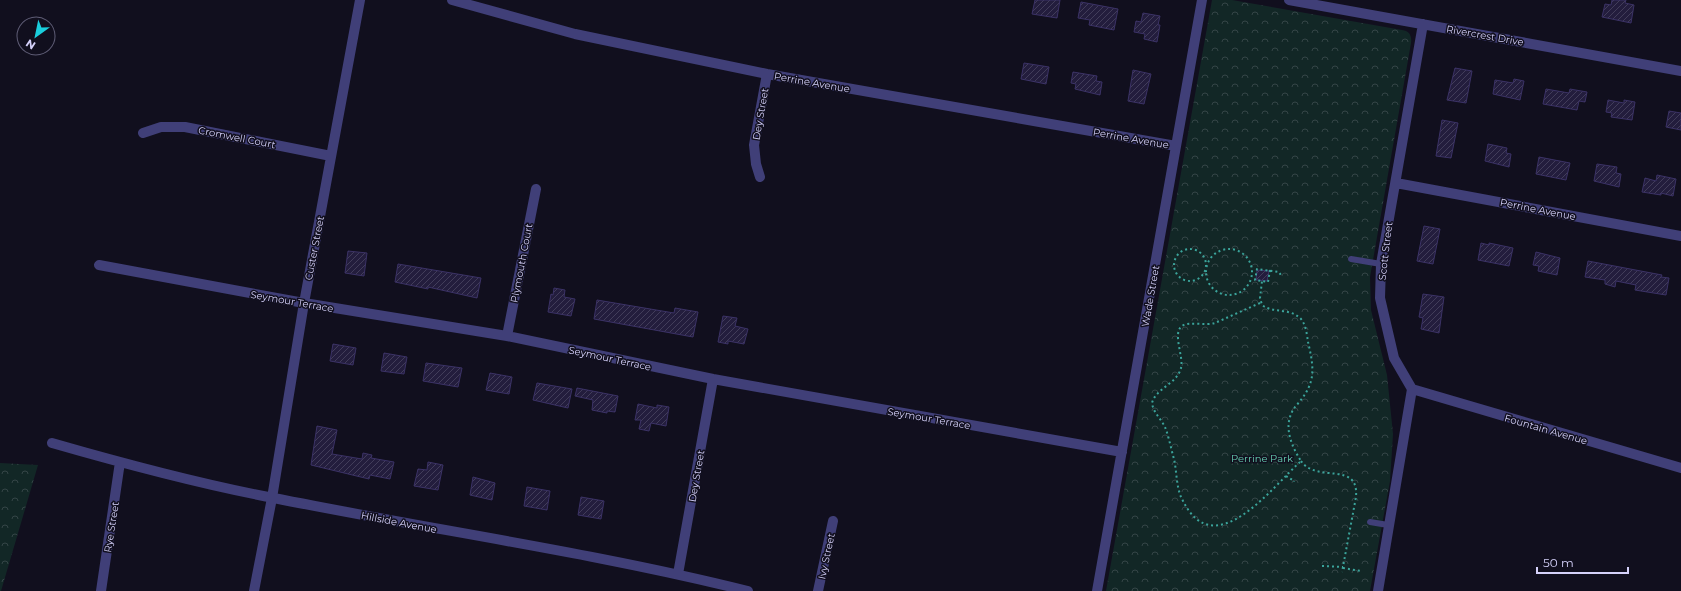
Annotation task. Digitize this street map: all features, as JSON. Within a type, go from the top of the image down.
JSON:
[{"type":"street","name":"Custer Street","points":[[254,591],[272,498],[304,303],[360,0]]},
{"type":"street","name":"Perrine Avenue","points":[[452,0],[575,34],[767,74],[1176,146]]},
{"type":"street","name":"Wade Street","points":[[1097,591],[1202,0]]},
{"type":"street","name":"Rivercrest Drive","points":[[1289,0],[1333,4],[1423,24],[1681,71]]},
{"type":"street","name":"Scott Street","points":[[1412,389],[1394,358],[1380,298],[1381,264],[1423,24]]},
{"type":"street","name":"Dey Street","points":[[760,177],[756,164],[754,145],[767,74]]},
{"type":"street","name":"Cromwell Court","points":[[143,134],[161,127],[185,127],[331,156]]},
{"type":"street","name":"Perrine Avenue","points":[[1396,182],[1681,236]]},
{"type":"street","name":"Plymouth Court","points":[[507,336],[536,189]]},
{"type":"street","name":"Seymour Terrace","points":[[99,264],[304,303],[507,336],[713,379],[1122,452]]},
{"type":"street","name":"Dey Street","points":[[678,574],[713,379]]},
{"type":"street","name":"Fountain Avenue","points":[[1412,389],[1681,468]]},
{"type":"street","points":[[1378,591],[1412,389]]},
{"type":"street","name":"Hillside Avenue","points":[[52,444],[120,462],[272,498],[678,574],[748,591]]},
{"type":"street","name":"Rye Street","points":[[101,591],[120,462]]},
{"type":"street","name":"Ivy Street","points":[[818,591],[833,521]]},
{"type":"lane","points":[[1351,259],[1381,264]]},
{"type":"lane","points":[[1370,522],[1388,525]]},
{"type":"path","points":[[1206,268],[1204,275],[1198,280],[1191,282],[1178,276],[1174,270],[1174,262],[1177,256],[1183,251],[1190,249],[1196,250],[1206,261],[1206,268],[1209,282],[1213,288],[1226,294],[1240,292],[1250,281],[1252,274],[1249,260],[1239,251],[1232,249],[1218,251],[1213,256],[1206,268]]},
{"type":"path","points":[[1270,270],[1268,282],[1255,280],[1257,269],[1270,270],[1279,272],[1282,278]]},
{"type":"path","points":[[1252,274],[1256,275]]},
{"type":"path","points":[[1260,303],[1262,281]]},
{"type":"path","points":[[1260,303],[1271,310],[1285,311],[1296,315],[1302,321],[1307,334],[1312,363],[1312,380],[1307,391],[1291,414],[1289,422],[1290,439],[1301,461],[1306,468],[1344,475],[1352,479],[1355,484],[1356,496],[1342,572]]},
{"type":"path","points":[[1260,303],[1216,323],[1208,325],[1185,324],[1180,327],[1177,334],[1181,367],[1174,379],[1154,397],[1152,400],[1152,407],[1166,429],[1182,501],[1204,524],[1213,526],[1226,524],[1233,521],[1261,501],[1301,461]]},
{"type":"path","points":[[1286,476],[1294,482]]},
{"type":"path","points":[[1322,566],[1343,567],[1361,571]]},
{"type":"green space","name":"Perrine Park","points":[[1212,0],[1232,0],[1402,30],[1408,32],[1411,38],[1370,277],[1371,310],[1387,375],[1393,434],[1390,481],[1370,591],[1106,591]]},
{"type":"green space","points":[[0,463],[38,465],[1,591],[0,591]]},
{"type":"building","points":[[1035,0],[1060,0],[1057,18],[1032,14]]},
{"type":"building","points":[[1612,0],[1626,0],[1625,3],[1634,5],[1631,23],[1602,17],[1605,4],[1611,5]]},
{"type":"building","points":[[1081,2],[1118,9],[1114,30],[1089,25],[1090,20],[1078,18]]},
{"type":"building","points":[[1143,13],[1160,16],[1157,42],[1144,39],[1145,34],[1134,32],[1136,21],[1141,22]]},
{"type":"building","points":[[1024,63],[1049,67],[1046,84],[1021,79]]},
{"type":"building","points":[[1455,68],[1472,71],[1466,103],[1447,100]]},
{"type":"building","points":[[1133,70],[1151,74],[1144,104],[1128,101]]},
{"type":"building","points":[[1073,72],[1097,76],[1096,81],[1102,82],[1100,95],[1075,89],[1076,84],[1071,83]]},
{"type":"building","points":[[1514,79],[1524,81],[1520,100],[1493,94],[1495,80],[1513,83]]},
{"type":"building","points":[[1546,89],[1569,93],[1570,89],[1587,92],[1585,102],[1579,101],[1577,110],[1543,104]]},
{"type":"building","points":[[1608,100],[1624,103],[1624,100],[1635,102],[1632,120],[1611,117],[1612,113],[1606,112]]},
{"type":"building","points":[[1669,111],[1681,113],[1681,130],[1666,127]]},
{"type":"building","points":[[1442,120],[1458,123],[1451,158],[1436,156]]},
{"type":"building","points":[[1488,144],[1507,148],[1506,153],[1511,154],[1509,167],[1485,161]]},
{"type":"building","points":[[1539,157],[1570,163],[1566,180],[1536,174]]},
{"type":"building","points":[[1597,164],[1617,167],[1616,173],[1621,174],[1619,187],[1594,181]]},
{"type":"building","points":[[1657,175],[1676,179],[1673,196],[1661,193],[1661,195],[1642,192],[1645,178],[1656,181]]},
{"type":"building","points":[[1424,226],[1440,229],[1433,264],[1417,261]]},
{"type":"building","points":[[1481,243],[1489,245],[1489,243],[1513,248],[1509,266],[1478,260]]},
{"type":"building","points":[[348,251],[367,253],[364,276],[345,273]]},
{"type":"building","points":[[1536,252],[1560,258],[1557,275],[1538,271],[1539,266],[1533,265]]},
{"type":"building","points":[[1588,261],[1662,275],[1661,277],[1669,278],[1666,295],[1635,290],[1636,285],[1616,281],[1615,287],[1605,284],[1605,280],[1585,277]]},
{"type":"building","points":[[398,264],[481,278],[477,298],[428,287],[428,289],[395,282]]},
{"type":"building","points":[[1257,270],[1269,271],[1267,281],[1256,280]]},
{"type":"building","points":[[554,288],[565,290],[564,297],[575,299],[571,316],[548,312],[551,294],[553,295]]},
{"type":"building","points":[[1423,294],[1444,297],[1439,333],[1421,329],[1423,318],[1419,317]]},
{"type":"building","points":[[597,300],[674,313],[675,308],[698,312],[693,337],[594,319]]},
{"type":"building","points":[[723,316],[737,318],[735,326],[748,329],[744,344],[728,341],[728,344],[718,342]]},
{"type":"building","points":[[333,344],[356,348],[353,365],[330,361]]},
{"type":"building","points":[[384,353],[407,357],[404,374],[381,371]]},
{"type":"building","points":[[426,363],[462,368],[458,387],[423,381]]},
{"type":"building","points":[[490,373],[512,377],[509,394],[486,390]]},
{"type":"building","points":[[537,383],[572,389],[568,408],[533,400]]},
{"type":"building","points":[[577,388],[618,396],[615,412],[607,411],[607,413],[592,410],[593,400],[575,396]]},
{"type":"building","points":[[638,404],[657,408],[657,405],[669,407],[666,426],[651,423],[649,431],[639,429],[641,420],[635,420]]},
{"type":"building","points":[[317,426],[337,430],[332,454],[362,459],[363,453],[372,455],[371,458],[394,462],[390,479],[370,475],[369,479],[311,465]]},
{"type":"building","points":[[428,462],[443,465],[438,490],[414,486],[418,469],[427,470]]},
{"type":"building","points":[[473,477],[495,483],[492,500],[470,495]]},
{"type":"building","points":[[527,487],[550,491],[547,510],[524,506]]},
{"type":"building","points":[[581,497],[604,501],[601,519],[578,515]]}]
